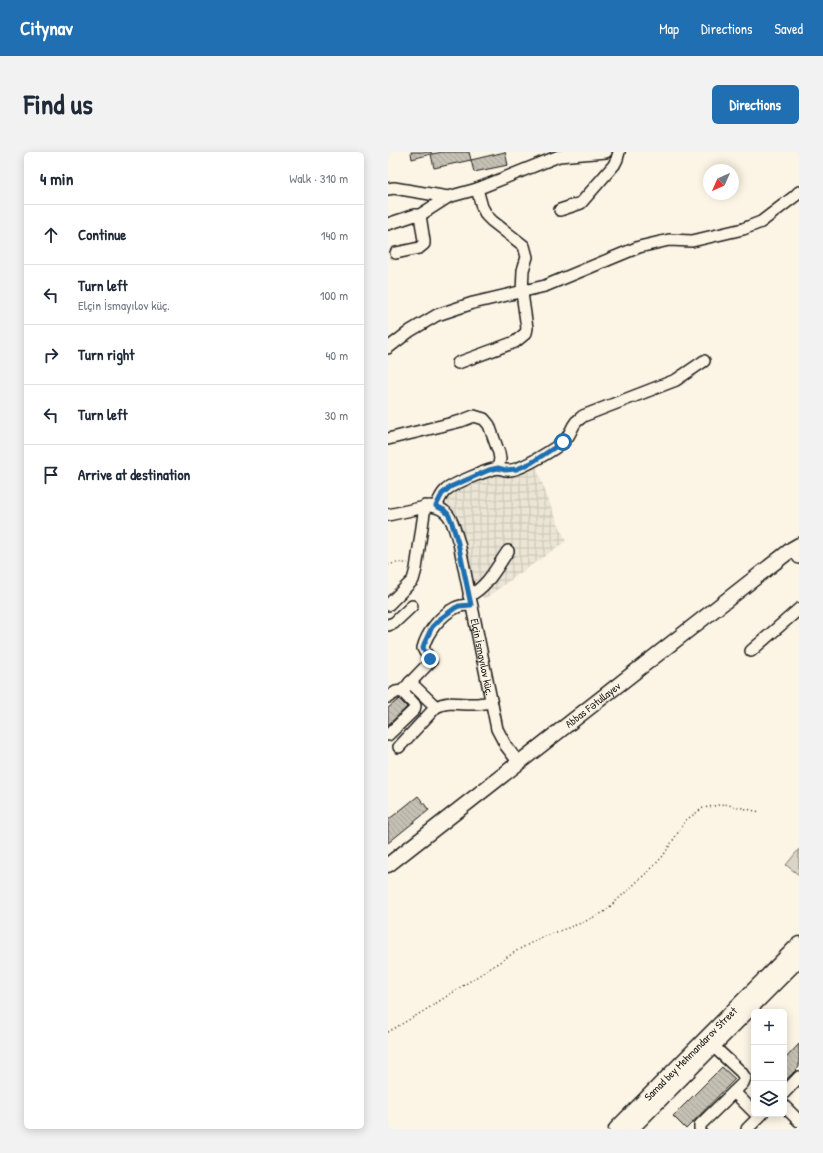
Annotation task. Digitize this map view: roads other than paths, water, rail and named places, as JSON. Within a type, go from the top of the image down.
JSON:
[{"type":"main road","name":"Abbas Fətullayev","points":[[388,865],[797,551]]},
{"type":"main road","name":"Samad bey Mehmandarov Street","points":[[616,1129],[799,944]]},
{"type":"main road","name":"Samad bey Mehmandarov Street","points":[[630,1129],[799,959]]},
{"type":"street","points":[[388,224],[415,215],[420,215],[448,197],[477,189],[559,154],[606,152]]},
{"type":"street","points":[[560,210],[581,203],[614,165],[618,159],[619,152]]},
{"type":"street","points":[[388,189],[394,188],[448,197]]},
{"type":"street","points":[[458,364],[515,342],[526,333],[527,328],[522,293],[523,270],[527,257],[524,246],[487,216],[482,207],[477,189]]},
{"type":"street","points":[[388,348],[410,331],[437,314],[473,303],[522,293],[545,286],[639,248],[669,240],[692,241],[743,229],[761,222],[799,192]]},
{"type":"street","points":[[396,253],[419,248],[424,244],[420,215]]},
{"type":"street","points":[[388,605],[413,580],[430,506],[450,487],[489,470],[498,468],[505,470],[517,469],[531,463],[563,442],[570,434],[576,421],[583,416],[676,380],[704,361]]},
{"type":"street","points":[[388,439],[461,421],[474,416],[484,419],[488,425],[499,453],[500,459],[498,468]]},
{"type":"street","points":[[388,514],[430,506]]},
{"type":"street","name":"Elçin İsmayılov küç.","points":[[430,506],[444,510],[451,520],[458,543],[497,730],[506,746],[519,763]]},
{"type":"street","points":[[388,697],[396,692],[402,691],[431,661],[423,648],[432,627],[455,608],[470,600],[486,583],[508,551]]},
{"type":"street","points":[[388,625],[394,623],[412,606]]},
{"type":"street","points":[[752,651],[799,609]]},
{"type":"street","points":[[410,682],[436,707]]},
{"type":"street","points":[[388,735],[414,710],[414,704],[402,691]]},
{"type":"street","points":[[399,747],[436,707],[450,703],[475,704],[491,702]]},
{"type":"street","points":[[700,1129],[700,1125],[734,1092],[743,1082],[744,1078],[741,1072],[713,1046]]},
{"type":"street","points":[[787,1090],[799,1077]]},
{"type":"street","points":[[734,1092],[751,1108]]},
{"type":"street","points":[[787,1109],[799,1121]]},
{"type":"street","points":[[747,1129],[756,1117]]}]
